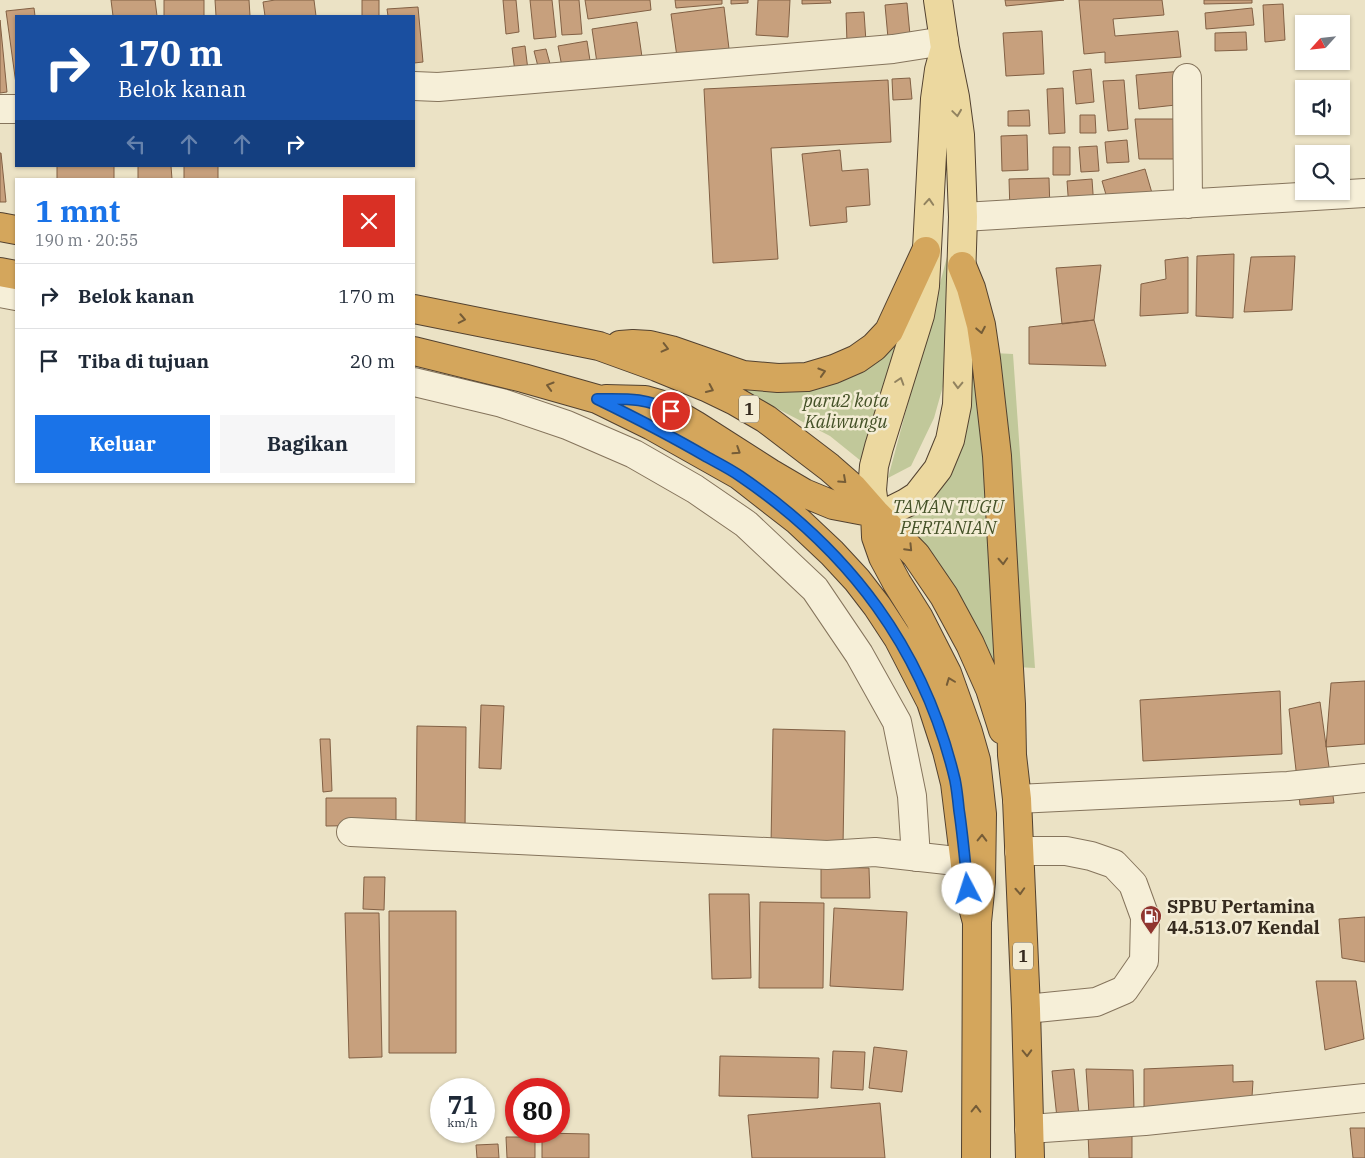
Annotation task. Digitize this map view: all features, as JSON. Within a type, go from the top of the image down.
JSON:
[{"type":"highway","points":[[0,227],[15,230]]},
{"type":"highway","points":[[599,346],[650,345],[671,350],[743,375],[778,378],[807,377],[834,369],[857,359],[874,347],[889,331],[926,251]]},
{"type":"highway","points":[[962,266],[971,288],[981,325],[997,456],[1012,704],[1012,755]]},
{"type":"highway","points":[[0,272],[15,275]]},
{"type":"highway","name":"1","points":[[415,309],[599,346],[706,386],[766,419],[829,467],[853,488],[916,555],[944,596],[970,644],[990,689],[1012,755],[1017,799],[1030,1158]]},
{"type":"highway","name":"1","points":[[415,352],[523,378],[597,399],[652,426],[739,475],[798,520],[857,580],[877,606],[898,638],[930,702],[945,743],[955,783],[968,889],[977,922],[976,1158]]},
{"type":"highway","name":"1","points":[[597,399],[644,400],[659,404],[804,493],[833,505],[875,513]]},
{"type":"highway","points":[[875,513],[876,537],[883,557],[919,618],[947,673],[976,760],[982,814],[981,882],[977,922]]},
{"type":"main road","name":"1","points":[[938,0],[960,135],[963,216],[957,405],[950,440],[938,470],[917,496],[892,510],[875,513],[872,490],[874,466],[920,316],[924,286],[935,99],[944,44]]},
{"type":"street","points":[[415,86],[438,87],[653,70],[944,44]]},
{"type":"street","points":[[1187,78],[1188,204]]},
{"type":"street","points":[[0,109],[15,109]]},
{"type":"street","points":[[963,216],[1365,193]]},
{"type":"street","points":[[0,293],[15,296]]},
{"type":"street","points":[[415,382],[502,403],[567,425],[634,454],[695,489],[746,524],[815,589],[859,654],[897,722],[912,796],[916,857]]},
{"type":"street","points":[[1017,799],[1288,786],[1365,778]]},
{"type":"street","points":[[351,832],[827,855],[875,852],[965,862]]},
{"type":"street","points":[[1018,851],[1066,852],[1091,856],[1114,864],[1133,884],[1145,917],[1144,961],[1124,990],[1096,1002],[1026,1009]]},
{"type":"street","points":[[1029,1129],[1145,1121],[1365,1098]]},
{"type":"green space","points":[[947,257],[947,372],[934,418],[911,466],[888,478]]},
{"type":"green space","name":"paru2 kota Kaliwungu","points":[[913,305],[861,461],[830,436],[722,380],[797,388],[850,378],[880,356]]},
{"type":"green space","name":"TAMAN TUGU PERTANIAN","points":[[976,337],[1000,681],[902,519]]},
{"type":"green space","points":[[993,353],[1013,354],[1035,668],[1016,667]]},
{"type":"building","points":[[111,0],[155,0],[157,15],[113,15]]},
{"type":"building","points":[[164,0],[204,0],[204,15],[164,15]]},
{"type":"building","points":[[215,0],[249,0],[250,15],[216,15]]},
{"type":"building","points":[[275,0],[314,0],[316,15],[265,15],[263,2]]},
{"type":"building","points":[[362,0],[379,0],[379,15],[362,15]]},
{"type":"building","points":[[503,0],[516,0],[519,32],[506,34]]},
{"type":"building","points":[[530,0],[552,0],[556,37],[534,39]]},
{"type":"building","points":[[559,0],[579,0],[582,34],[562,35]]},
{"type":"building","points":[[585,0],[650,0],[651,10],[588,19]]},
{"type":"building","points":[[675,0],[722,0],[722,4],[676,8]]},
{"type":"building","points":[[731,0],[748,0],[748,3],[731,4]]},
{"type":"building","points":[[758,0],[790,0],[788,37],[756,35]]},
{"type":"building","points":[[802,0],[830,0],[831,3],[802,4]]},
{"type":"building","points":[[1005,0],[1064,0],[1006,6]]},
{"type":"building","points":[[1079,0],[1162,0],[1164,15],[1113,19],[1115,36],[1178,31],[1181,57],[1105,63],[1105,52],[1084,54]]},
{"type":"building","points":[[1204,0],[1252,0],[1252,3],[1204,4]]},
{"type":"building","points":[[907,3],[910,35],[888,38],[885,5]]},
{"type":"building","points":[[1283,4],[1285,40],[1265,42],[1263,5]]},
{"type":"building","points":[[418,7],[423,62],[415,63],[415,15],[388,15],[387,9]]},
{"type":"building","points":[[724,7],[730,57],[678,64],[671,14]]},
{"type":"building","points":[[34,8],[35,15],[15,15],[15,77],[6,11]]},
{"type":"building","points":[[1252,8],[1254,25],[1206,29],[1205,13]]},
{"type":"building","points":[[864,12],[866,42],[847,43],[846,13]]},
{"type":"building","points":[[0,20],[7,92],[0,93]]},
{"type":"building","points":[[637,22],[642,57],[597,63],[592,29]]},
{"type":"building","points":[[1042,31],[1044,74],[1006,76],[1003,33]]},
{"type":"building","points":[[1246,32],[1247,50],[1215,51],[1215,33]]},
{"type":"building","points":[[587,41],[591,67],[563,72],[558,46]]},
{"type":"building","points":[[525,46],[529,78],[516,80],[512,48]]},
{"type":"building","points":[[546,49],[553,75],[541,78],[534,51]]},
{"type":"building","points":[[1091,69],[1094,102],[1076,104],[1073,71]]},
{"type":"building","points":[[1182,71],[1185,104],[1139,109],[1136,75]]},
{"type":"building","points":[[910,78],[912,99],[893,100],[892,79]]},
{"type":"building","points":[[888,80],[891,142],[771,148],[778,259],[713,263],[704,89]]},
{"type":"building","points":[[1124,80],[1128,129],[1108,131],[1103,81]]},
{"type":"building","points":[[1063,88],[1065,133],[1049,134],[1047,89]]},
{"type":"building","points":[[1029,110],[1030,126],[1008,126],[1008,111]]},
{"type":"building","points":[[1080,115],[1095,115],[1096,133],[1080,133]]},
{"type":"building","points":[[1135,119],[1175,119],[1178,159],[1139,159]]},
{"type":"building","points":[[1027,135],[1028,170],[1002,171],[1001,136]]},
{"type":"building","points":[[1127,140],[1129,162],[1107,163],[1105,142]]},
{"type":"building","points":[[1097,146],[1099,171],[1081,172],[1079,147]]},
{"type":"building","points":[[1053,147],[1070,147],[1070,175],[1053,175]]},
{"type":"building","points":[[840,150],[842,171],[868,169],[870,205],[846,207],[847,222],[810,226],[802,154]]},
{"type":"building","points":[[1,153],[6,202],[0,202]]},
{"type":"building","points":[[57,167],[114,167],[114,178],[57,178]]},
{"type":"building","points":[[138,167],[171,167],[172,178],[138,178]]},
{"type":"building","points":[[184,167],[218,167],[218,178],[184,178]]},
{"type":"building","points":[[1145,169],[1152,193],[1109,205],[1102,181]]},
{"type":"building","points":[[1049,178],[1050,211],[1010,212],[1009,179]]},
{"type":"building","points":[[1092,179],[1094,208],[1069,209],[1067,181]]},
{"type":"building","points":[[1234,254],[1233,318],[1196,316],[1197,256]]},
{"type":"building","points":[[1295,256],[1292,310],[1244,312],[1251,257]]},
{"type":"building","points":[[1188,257],[1188,313],[1140,316],[1141,284],[1166,279],[1165,260]]},
{"type":"building","points":[[1101,265],[1094,320],[1062,324],[1056,268]]},
{"type":"building","points":[[1094,320],[1106,366],[1029,364],[1029,327]]},
{"type":"building","points":[[1365,681],[1365,744],[1326,747],[1331,683]]},
{"type":"building","points":[[1280,691],[1282,754],[1143,761],[1140,700]]},
{"type":"building","points":[[1320,702],[1334,803],[1300,805],[1289,709]]},
{"type":"building","points":[[481,705],[504,706],[501,769],[479,768]]},
{"type":"building","points":[[417,726],[466,727],[465,830],[416,829]]},
{"type":"building","points":[[773,729],[845,731],[843,846],[771,845]]},
{"type":"building","points":[[320,739],[330,739],[332,791],[323,792]]},
{"type":"building","points":[[326,798],[396,798],[396,825],[326,826]]},
{"type":"building","points":[[821,867],[869,868],[870,898],[821,898]]},
{"type":"building","points":[[364,877],[385,877],[384,910],[363,909]]},
{"type":"building","points":[[709,894],[749,894],[751,978],[712,979]]},
{"type":"building","points":[[760,902],[824,903],[823,988],[759,988]]},
{"type":"building","points":[[834,908],[907,912],[903,990],[830,986]]},
{"type":"building","points":[[389,911],[456,911],[456,1053],[389,1053]]},
{"type":"building","points":[[345,913],[379,913],[382,1057],[349,1058]]},
{"type":"building","points":[[1365,917],[1365,962],[1342,958],[1339,919]]},
{"type":"building","points":[[1316,981],[1356,981],[1364,1039],[1325,1050]]},
{"type":"building","points":[[874,1047],[907,1051],[902,1092],[869,1088]]},
{"type":"building","points":[[833,1051],[865,1052],[863,1090],[831,1088]]},
{"type":"building","points":[[720,1056],[819,1058],[818,1098],[719,1096]]},
{"type":"building","points":[[1233,1065],[1233,1082],[1253,1081],[1252,1097],[1144,1120],[1144,1069]]},
{"type":"building","points":[[1074,1069],[1079,1116],[1057,1118],[1052,1071]]},
{"type":"building","points":[[1086,1069],[1133,1070],[1134,1113],[1089,1113]]},
{"type":"building","points":[[880,1103],[885,1158],[752,1158],[748,1115]]},
{"type":"building","points":[[1350,1128],[1365,1128],[1365,1158],[1353,1158]]},
{"type":"building","points":[[1132,1132],[1132,1158],[1089,1158],[1088,1133]]},
{"type":"building","points":[[570,1134],[589,1134],[589,1158],[542,1158],[542,1143],[570,1143]]},
{"type":"building","points":[[506,1143],[535,1143],[535,1158],[507,1158]]},
{"type":"building","points":[[498,1144],[499,1158],[477,1158],[476,1145]]},
{"type":"place","name":"SPBU Pertamina 44.513.07 Kendal","points":[[1151,935]]},
{"type":"route","points":[[671,411],[659,404],[644,400],[597,399],[677,439],[750,483],[798,520],[857,580],[877,606],[898,638],[930,702],[940,727],[955,783],[968,889]]}]
